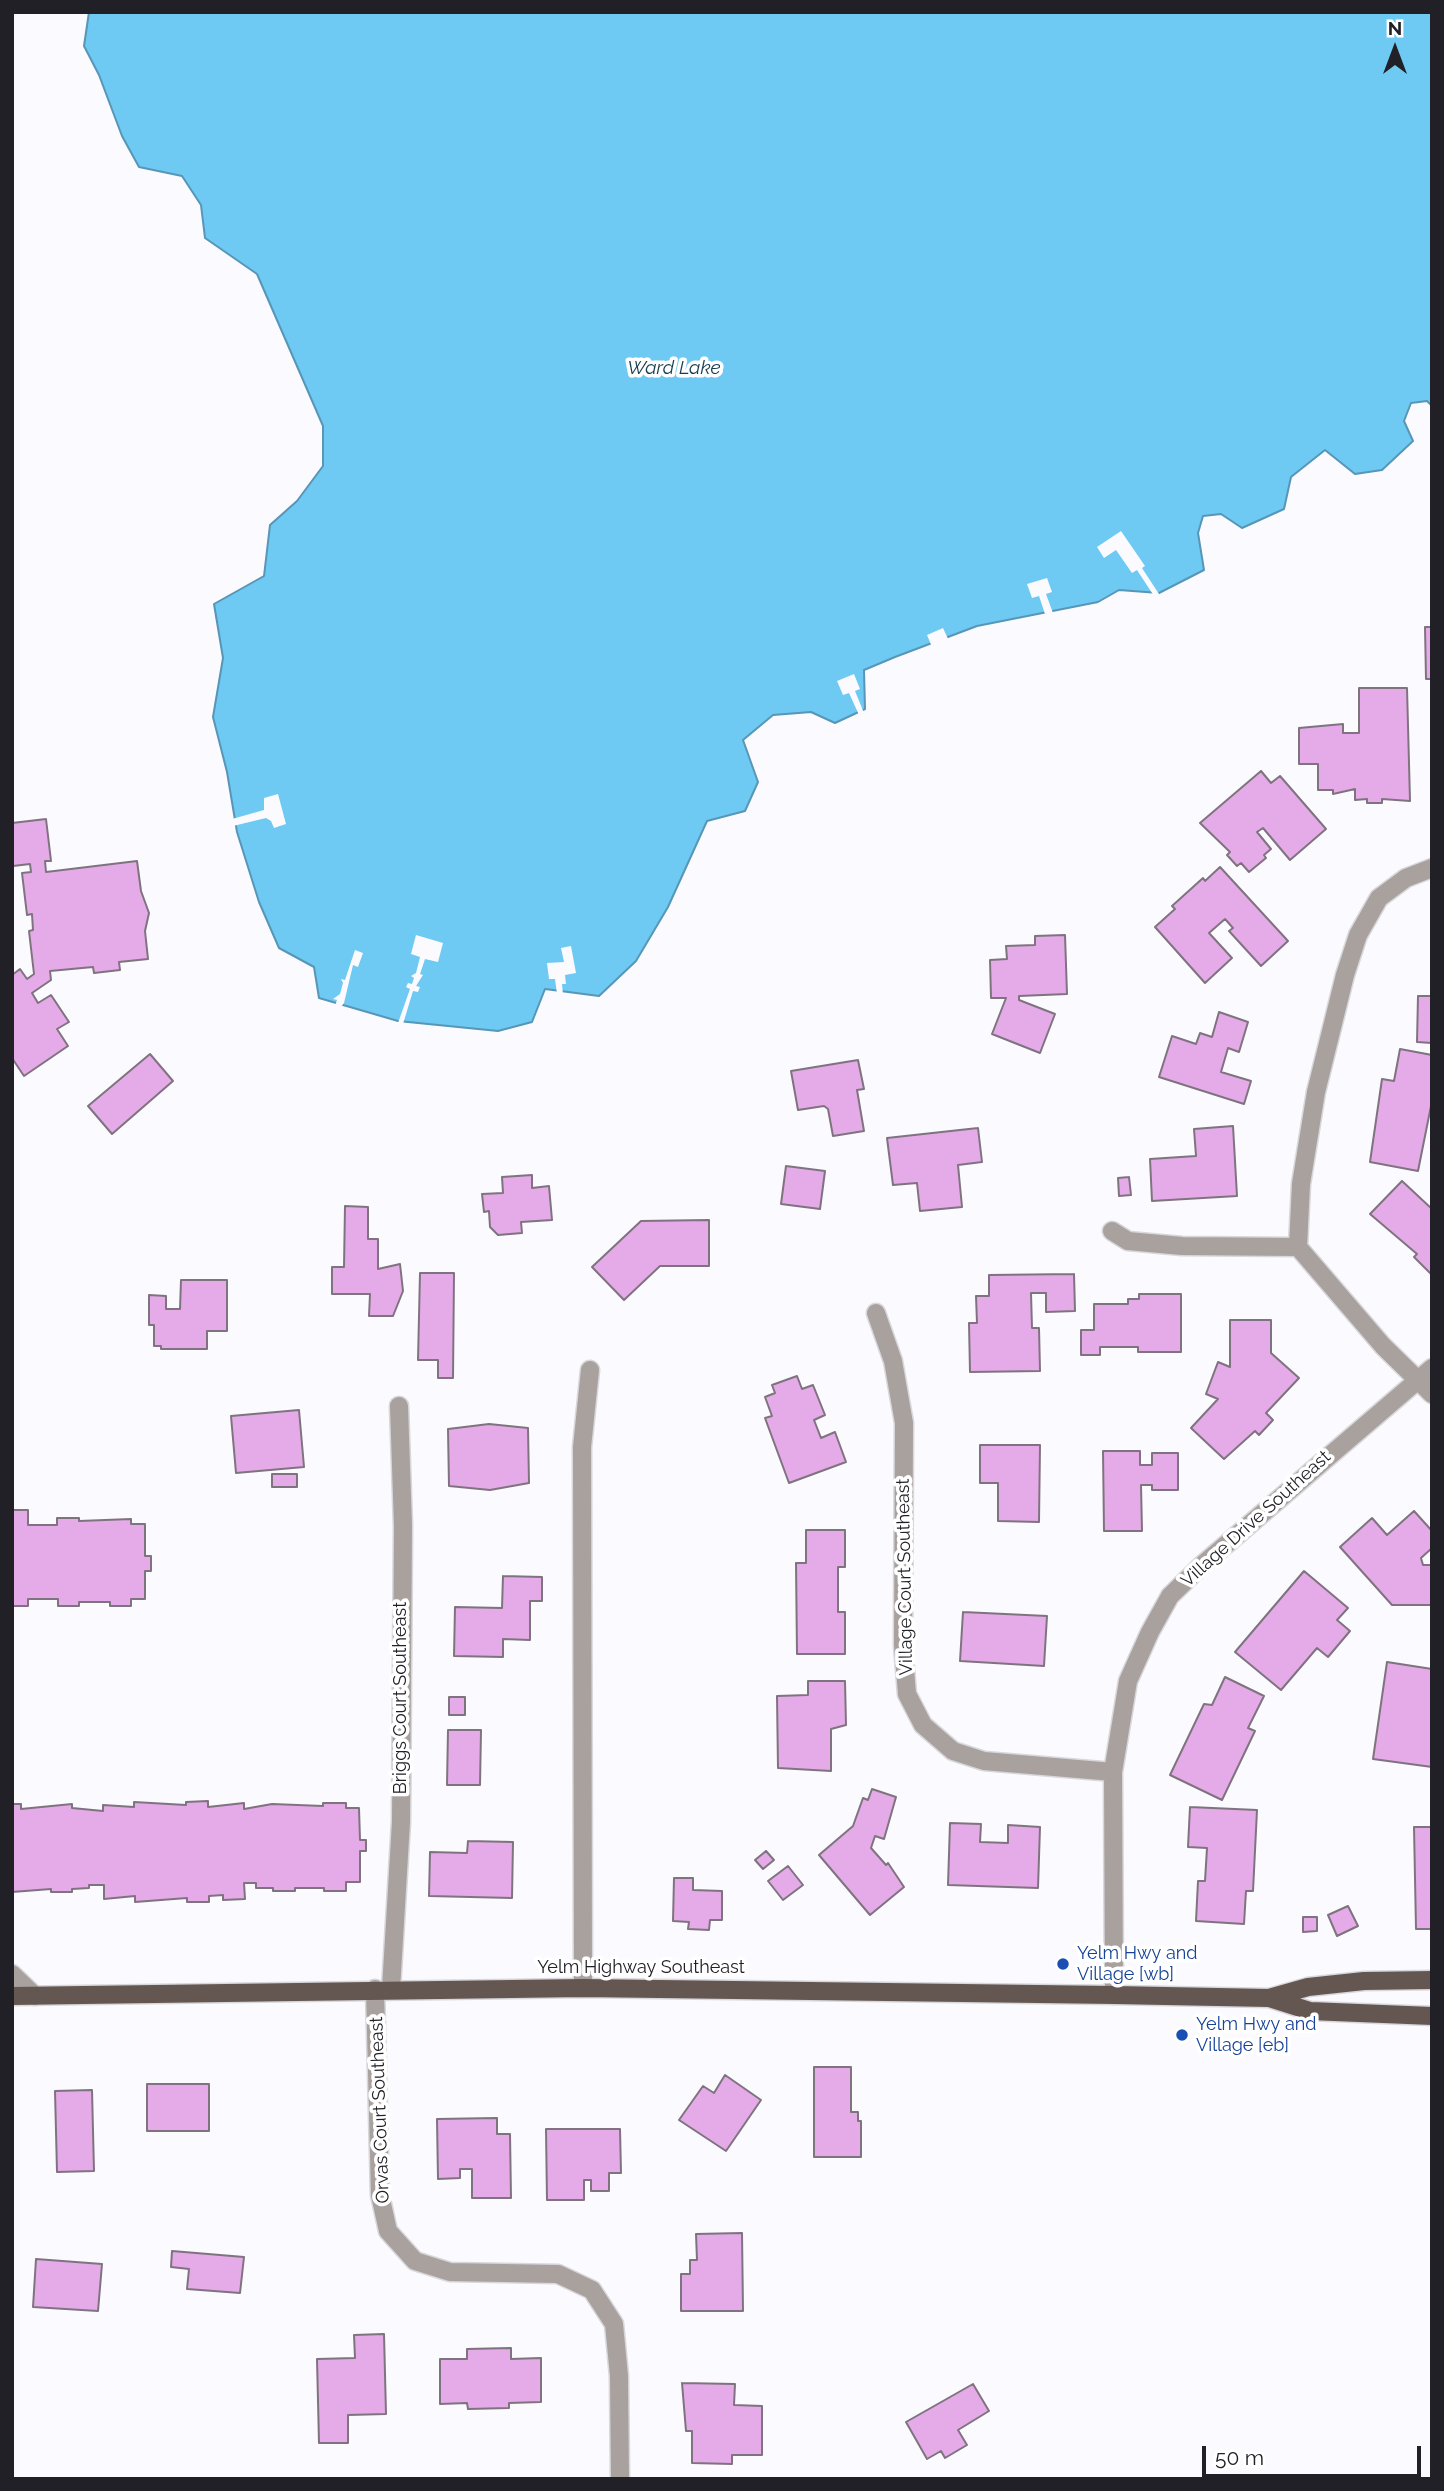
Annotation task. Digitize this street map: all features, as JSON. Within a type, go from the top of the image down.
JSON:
[{"type":"main road","name":"Yelm Highway Southeast","points":[[1269,1998],[1308,1987],[1364,1981],[1432,1980]]},
{"type":"main road","name":"Yelm Highway Southeast","points":[[12,1996],[583,1988],[1114,1995],[1269,1998],[1310,2011],[1432,2017]]},
{"type":"street","points":[[1432,868],[1406,878],[1379,898],[1358,935],[1345,975],[1316,1092],[1301,1184],[1298,1247],[1383,1346],[1432,1394]]},
{"type":"street","points":[[1112,1231],[1128,1241],[1182,1246],[1298,1247]]},
{"type":"street","name":"Village Court Southeast","points":[[876,1313],[893,1361],[904,1423],[903,1645],[907,1694],[923,1726],[953,1751],[984,1761],[1112,1772]]},
{"type":"street","name":"Village Drive Southeast","points":[[1114,1995],[1112,1772],[1128,1681],[1170,1596],[1416,1379],[1432,1368]]},
{"type":"street","points":[[583,1988],[582,1447],[590,1370]]},
{"type":"street","name":"Briggs Court Southeast","points":[[383,1989],[401,1808],[403,1526],[399,1406]]},
{"type":"street","points":[[12,1974],[35,1996]]},
{"type":"street","name":"Orvas Court Southeast","points":[[383,1989],[380,2195],[388,2231],[415,2261],[450,2272],[558,2274],[592,2290],[614,2324],[619,2376],[620,2479]]},
{"type":"water","name":"Ward Lake","points":[[89,12],[1432,12],[1432,406],[1427,401],[1411,403],[1404,421],[1413,441],[1382,470],[1355,474],[1325,450],[1291,477],[1284,509],[1242,528],[1221,514],[1203,516],[1198,533],[1204,570],[1159,593],[1119,590],[1098,602],[977,626],[895,657],[864,670],[865,709],[835,723],[811,712],[773,715],[743,740],[758,782],[745,811],[707,821],[668,907],[636,961],[599,996],[545,989],[532,1022],[498,1031],[398,1021],[319,998],[314,967],[279,948],[259,902],[237,832],[227,772],[213,717],[223,658],[214,604],[264,576],[270,525],[297,501],[323,466],[323,426],[257,274],[205,238],[201,205],[182,176],[139,167],[122,136],[99,75],[84,46]]},
{"type":"pier","points":[[1121,531],[1145,566],[1142,568],[1159,594],[1154,596],[1137,570],[1132,573],[1116,550],[1104,558],[1097,547]]},
{"type":"pier","points":[[1047,578],[1052,592],[1046,594],[1053,613],[1045,614],[1039,596],[1032,598],[1027,584]]},
{"type":"pier","points":[[943,628],[949,641],[932,647],[927,635]]},
{"type":"pier","points":[[854,674],[860,689],[855,691],[864,713],[859,715],[849,693],[843,695],[837,681]]},
{"type":"pier","points":[[278,794],[286,824],[274,828],[266,818],[233,826],[232,819],[264,810],[264,798]]},
{"type":"pier","points":[[416,935],[443,943],[438,962],[425,959],[420,974],[423,975],[416,986],[420,987],[418,992],[413,991],[403,1024],[398,1023],[410,989],[406,987],[408,983],[412,984],[414,978],[411,976],[416,973],[420,957],[411,954]]},
{"type":"pier","points":[[571,946],[576,973],[565,975],[563,995],[557,994],[555,979],[549,979],[547,963],[564,962],[561,948]]},
{"type":"pier","points":[[355,950],[363,953],[358,967],[353,965],[344,1003],[340,1008],[335,1006],[337,1000],[333,999],[340,994],[343,983],[341,979],[345,980]]},
{"type":"building","points":[[1425,627],[1432,627],[1432,679],[1426,679]]},
{"type":"building","points":[[1359,688],[1407,688],[1410,801],[1382,799],[1382,803],[1367,803],[1367,799],[1355,800],[1355,789],[1333,794],[1333,790],[1318,790],[1318,764],[1299,764],[1299,728],[1343,724],[1343,733],[1359,733]]},
{"type":"building","points":[[1261,771],[1271,783],[1280,776],[1326,829],[1290,860],[1263,828],[1257,832],[1271,849],[1264,855],[1266,858],[1249,872],[1241,863],[1237,866],[1227,855],[1230,852],[1200,823]]},
{"type":"building","points":[[46,819],[51,861],[45,861],[46,872],[137,861],[141,891],[149,913],[145,931],[148,959],[119,962],[120,970],[94,973],[93,967],[50,971],[51,980],[32,993],[38,1003],[51,995],[69,1022],[57,1029],[68,1046],[24,1076],[12,1058],[12,975],[20,969],[27,979],[34,974],[29,931],[33,930],[32,914],[27,915],[22,873],[31,872],[30,864],[13,866],[12,823]]},
{"type":"building","points":[[1220,867],[1288,941],[1261,966],[1229,931],[1233,928],[1225,919],[1209,933],[1232,958],[1205,983],[1155,927],[1175,909],[1172,906],[1203,878],[1205,881]]},
{"type":"building","points":[[1065,935],[1067,994],[1019,996],[1019,1000],[1055,1014],[1040,1053],[992,1034],[1006,998],[991,998],[990,960],[1007,959],[1006,946],[1035,945],[1035,936]]},
{"type":"building","points":[[1418,996],[1432,996],[1432,1043],[1417,1042]]},
{"type":"building","points":[[1219,1012],[1248,1022],[1239,1052],[1228,1048],[1221,1072],[1251,1081],[1244,1104],[1159,1077],[1172,1036],[1196,1044],[1200,1033],[1212,1037]]},
{"type":"building","points":[[1400,1049],[1432,1055],[1432,1101],[1418,1171],[1370,1162],[1382,1079],[1394,1081]]},
{"type":"building","points":[[150,1054],[173,1081],[112,1134],[88,1106]]},
{"type":"building","points":[[858,1060],[864,1089],[857,1090],[864,1131],[833,1136],[828,1109],[824,1106],[798,1110],[791,1071]]},
{"type":"building","points":[[1233,1126],[1237,1196],[1152,1201],[1150,1159],[1196,1156],[1194,1129]]},
{"type":"building","points":[[978,1128],[982,1162],[958,1165],[962,1207],[920,1211],[917,1183],[893,1185],[887,1138]]},
{"type":"building","points":[[786,1166],[825,1171],[820,1209],[781,1204]]},
{"type":"building","points":[[532,1175],[532,1188],[549,1186],[552,1220],[521,1222],[522,1233],[498,1235],[490,1227],[489,1211],[484,1212],[482,1194],[503,1193],[502,1177]]},
{"type":"building","points":[[1129,1177],[1131,1195],[1119,1196],[1118,1178]]},
{"type":"building","points":[[1402,1181],[1432,1209],[1432,1275],[1414,1257],[1417,1254],[1370,1214]]},
{"type":"building","points":[[345,1206],[368,1207],[368,1239],[378,1239],[378,1269],[400,1264],[403,1291],[393,1316],[369,1316],[370,1294],[332,1294],[332,1267],[344,1267]]},
{"type":"building","points":[[709,1220],[709,1266],[660,1266],[624,1300],[592,1267],[641,1221]]},
{"type":"building","points":[[420,1273],[454,1273],[453,1378],[438,1378],[438,1360],[418,1360]]},
{"type":"building","points":[[1074,1274],[1075,1311],[1046,1312],[1046,1293],[1031,1293],[1032,1328],[1039,1328],[1040,1371],[970,1372],[969,1323],[977,1323],[976,1296],[989,1296],[989,1275]]},
{"type":"building","points":[[181,1280],[227,1280],[227,1331],[207,1331],[207,1349],[161,1349],[161,1346],[154,1346],[154,1325],[149,1325],[149,1295],[166,1296],[166,1309],[180,1309]]},
{"type":"building","points":[[1139,1294],[1181,1294],[1181,1352],[1138,1352],[1138,1347],[1100,1347],[1100,1355],[1081,1355],[1081,1330],[1094,1330],[1094,1304],[1128,1304],[1128,1299],[1139,1299]]},
{"type":"building","points":[[1230,1320],[1271,1320],[1271,1353],[1299,1378],[1266,1413],[1273,1420],[1259,1435],[1255,1431],[1224,1459],[1191,1428],[1218,1399],[1206,1394],[1218,1362],[1230,1367]]},
{"type":"building","points":[[797,1376],[802,1389],[813,1385],[825,1415],[814,1420],[821,1438],[835,1432],[846,1462],[789,1483],[765,1418],[772,1416],[765,1397],[775,1393],[772,1385]]},
{"type":"building","points":[[299,1410],[304,1467],[236,1473],[231,1416]]},
{"type":"building","points":[[489,1424],[528,1428],[529,1483],[490,1490],[449,1486],[448,1429]]},
{"type":"building","points":[[980,1445],[1040,1445],[1039,1522],[998,1521],[998,1483],[980,1483]]},
{"type":"building","points":[[1103,1451],[1140,1451],[1140,1465],[1152,1465],[1152,1453],[1178,1453],[1178,1490],[1152,1490],[1152,1485],[1141,1485],[1142,1531],[1104,1531]]},
{"type":"building","points":[[272,1474],[297,1474],[297,1487],[272,1487]]},
{"type":"building","points":[[12,1510],[28,1510],[28,1525],[57,1525],[57,1518],[79,1518],[79,1521],[131,1519],[131,1524],[145,1524],[145,1556],[151,1556],[151,1571],[145,1571],[145,1599],[131,1599],[131,1606],[110,1606],[110,1602],[79,1602],[79,1606],[58,1606],[58,1599],[28,1599],[28,1606],[12,1606]]},
{"type":"building","points":[[1414,1511],[1432,1531],[1432,1548],[1421,1558],[1423,1565],[1432,1565],[1432,1605],[1392,1605],[1340,1547],[1372,1518],[1387,1535]]},
{"type":"building","points":[[806,1530],[845,1530],[845,1567],[838,1567],[838,1612],[845,1612],[845,1654],[797,1654],[796,1563],[806,1563]]},
{"type":"building","points":[[1304,1571],[1348,1608],[1337,1620],[1350,1631],[1328,1657],[1317,1648],[1281,1690],[1235,1652]]},
{"type":"building","points":[[503,1576],[542,1577],[542,1601],[530,1601],[530,1640],[503,1639],[503,1657],[454,1656],[455,1607],[502,1608]]},
{"type":"building","points":[[963,1612],[1047,1616],[1044,1666],[960,1661]]},
{"type":"building","points":[[1387,1662],[1432,1669],[1432,1767],[1373,1759]]},
{"type":"building","points":[[1225,1677],[1264,1696],[1248,1728],[1255,1731],[1222,1800],[1170,1775],[1204,1704],[1212,1705]]},
{"type":"building","points":[[808,1681],[845,1681],[846,1725],[831,1729],[831,1771],[778,1768],[777,1696],[808,1695]]},
{"type":"building","points":[[449,1697],[465,1697],[465,1715],[449,1715]]},
{"type":"building","points":[[448,1730],[481,1730],[480,1785],[447,1785]]},
{"type":"building","points":[[872,1789],[896,1797],[884,1839],[875,1836],[871,1848],[886,1865],[888,1863],[904,1887],[870,1915],[819,1855],[853,1826],[863,1798],[868,1800]]},
{"type":"building","points":[[208,1801],[208,1807],[244,1803],[244,1809],[272,1804],[323,1806],[323,1803],[346,1803],[346,1808],[359,1808],[360,1840],[366,1840],[366,1851],[360,1851],[360,1882],[346,1882],[346,1891],[295,1888],[295,1891],[273,1891],[273,1888],[256,1888],[256,1883],[244,1883],[245,1899],[223,1900],[223,1895],[209,1896],[209,1902],[187,1902],[187,1898],[135,1902],[135,1896],[104,1899],[104,1885],[89,1885],[89,1888],[72,1889],[72,1892],[51,1892],[51,1889],[12,1892],[12,1804],[21,1804],[21,1809],[72,1804],[72,1808],[103,1811],[103,1805],[134,1807],[134,1802],[186,1805],[186,1802]]},
{"type":"building","points":[[1190,1807],[1257,1810],[1253,1891],[1246,1891],[1244,1924],[1196,1921],[1198,1881],[1205,1881],[1207,1848],[1188,1847]]},
{"type":"building","points":[[950,1823],[981,1824],[980,1842],[1008,1843],[1008,1825],[1040,1827],[1038,1888],[948,1885]]},
{"type":"building","points":[[1414,1827],[1432,1827],[1432,1929],[1416,1929]]},
{"type":"building","points":[[468,1841],[513,1842],[512,1898],[429,1896],[430,1852],[467,1853]]},
{"type":"building","points":[[766,1851],[774,1860],[763,1869],[755,1860]]},
{"type":"building","points":[[788,1866],[803,1885],[783,1900],[768,1881]]},
{"type":"building","points":[[674,1878],[693,1878],[693,1890],[722,1891],[722,1920],[710,1920],[709,1930],[688,1929],[689,1922],[673,1921]]},
{"type":"building","points":[[1348,1906],[1358,1926],[1337,1936],[1328,1915]]},
{"type":"building","points":[[1303,1917],[1317,1917],[1317,1931],[1303,1932]]},
{"type":"building","points":[[814,2067],[851,2067],[851,2112],[858,2112],[858,2121],[861,2121],[861,2157],[814,2157]]},
{"type":"building","points":[[725,2075],[761,2100],[726,2151],[679,2120],[703,2086],[714,2093]]},
{"type":"building","points":[[147,2084],[209,2084],[209,2131],[147,2131]]},
{"type":"building","points":[[92,2090],[94,2171],[57,2172],[55,2091]]},
{"type":"building","points":[[497,2118],[497,2134],[510,2134],[511,2198],[472,2198],[472,2169],[460,2169],[460,2178],[438,2179],[437,2119]]},
{"type":"building","points":[[546,2129],[620,2129],[621,2173],[609,2173],[609,2191],[591,2191],[591,2180],[584,2180],[584,2200],[547,2200]]},
{"type":"building","points":[[742,2233],[743,2311],[681,2311],[681,2274],[690,2274],[690,2260],[697,2260],[696,2234]]},
{"type":"building","points":[[172,2251],[244,2257],[240,2293],[187,2289],[189,2269],[171,2267]]},
{"type":"building","points":[[36,2259],[102,2264],[98,2311],[33,2307]]},
{"type":"building","points":[[384,2334],[386,2414],[348,2415],[348,2443],[319,2443],[317,2359],[355,2358],[354,2335]]},
{"type":"building","points":[[511,2348],[511,2359],[541,2358],[541,2402],[509,2403],[509,2408],[468,2409],[467,2403],[440,2404],[440,2359],[467,2359],[467,2349]]},
{"type":"building","points":[[682,2383],[735,2384],[734,2405],[762,2406],[762,2455],[732,2455],[732,2464],[692,2463],[692,2431],[686,2431]]},
{"type":"building","points":[[973,2384],[989,2411],[958,2430],[967,2445],[945,2458],[941,2451],[927,2459],[906,2422]]},
{"type":"place","name":"Yelm Hwy and Village [wb]","points":[[1063,1964]]},
{"type":"place","name":"Yelm Hwy and Village [eb]","points":[[1182,2035]]}]
